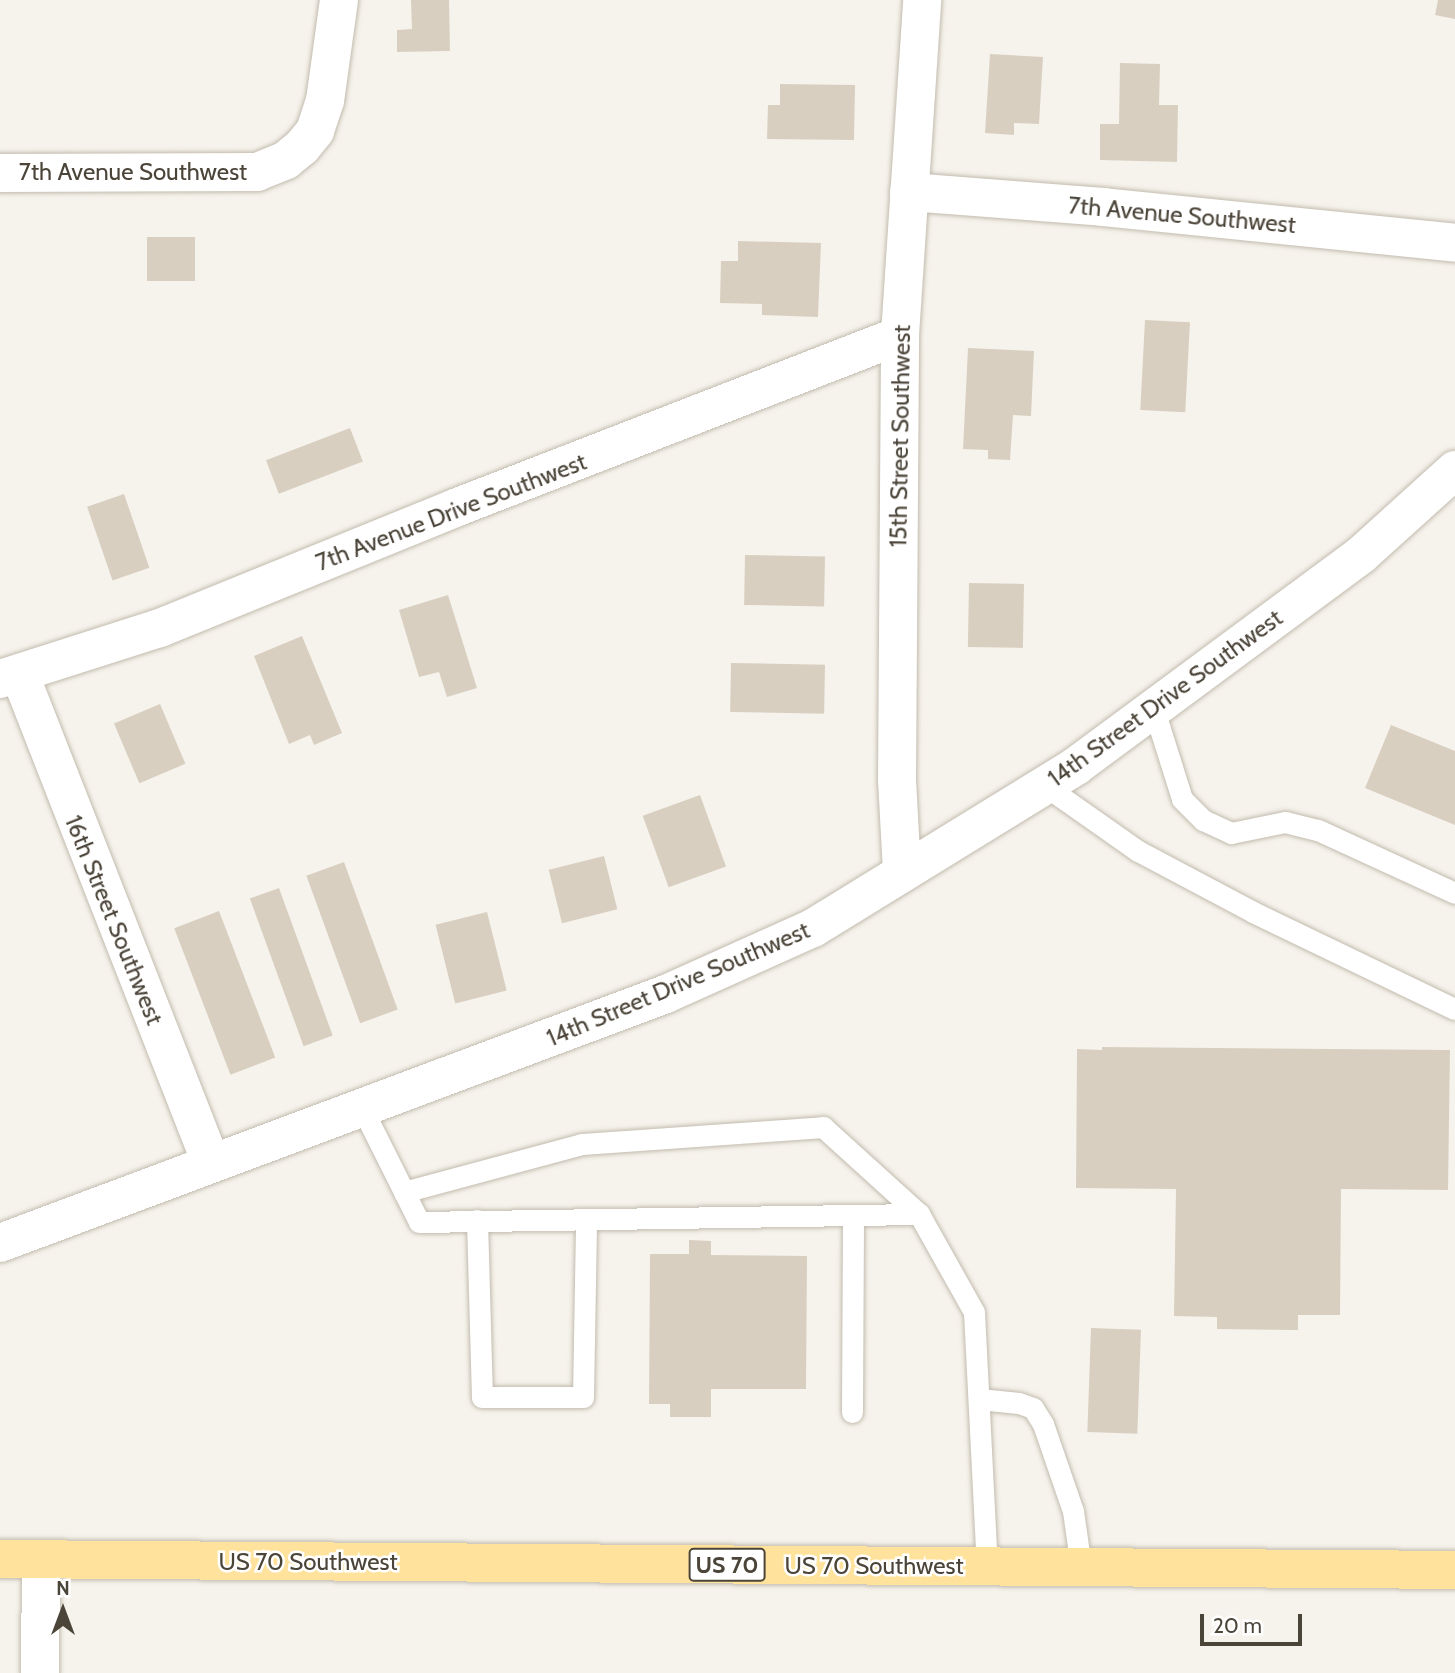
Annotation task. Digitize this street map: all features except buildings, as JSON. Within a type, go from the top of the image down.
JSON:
[{"type":"main road","name":"US 70 Southwest","points":[[0,1559],[1455,1570]]},
{"type":"street","name":"7th Avenue Southwest","points":[[0,173],[257,172],[286,160],[302,147],[315,131],[325,101],[340,0]]},
{"type":"street","name":"15th Street Southwest","points":[[902,873],[897,780],[900,335],[922,0]]},
{"type":"street","name":"7th Avenue Southwest","points":[[909,192],[1104,207],[1455,243]]},
{"type":"street","name":"7th Avenue Drive Southwest","points":[[10,677],[160,628],[455,508],[598,455],[900,335]]},
{"type":"street","name":"14th Street Drive Southwest","points":[[0,1243],[666,994],[813,928],[1044,785],[1153,710],[1362,555],[1455,470]]},
{"type":"street","name":"16th Street Southwest","points":[[10,677],[211,1163]]},
{"type":"street","points":[[40,1673],[41,1560]]},
{"type":"lane","points":[[1153,710],[1182,799],[1203,820],[1231,832],[1285,822],[1318,830],[1455,893]]},
{"type":"lane","points":[[1044,785],[1138,851],[1253,912],[1455,1009]]},
{"type":"lane","points":[[362,1108],[419,1222],[919,1214]]},
{"type":"lane","points":[[404,1192],[582,1144],[822,1128],[919,1214],[974,1312],[987,1567]]},
{"type":"lane","points":[[852,1412],[853,1215]]},
{"type":"lane","points":[[477,1220],[482,1397],[583,1397],[586,1219]]},
{"type":"lane","points":[[979,1399],[1019,1403],[1033,1408],[1043,1424],[1073,1511],[1080,1567]]}]
